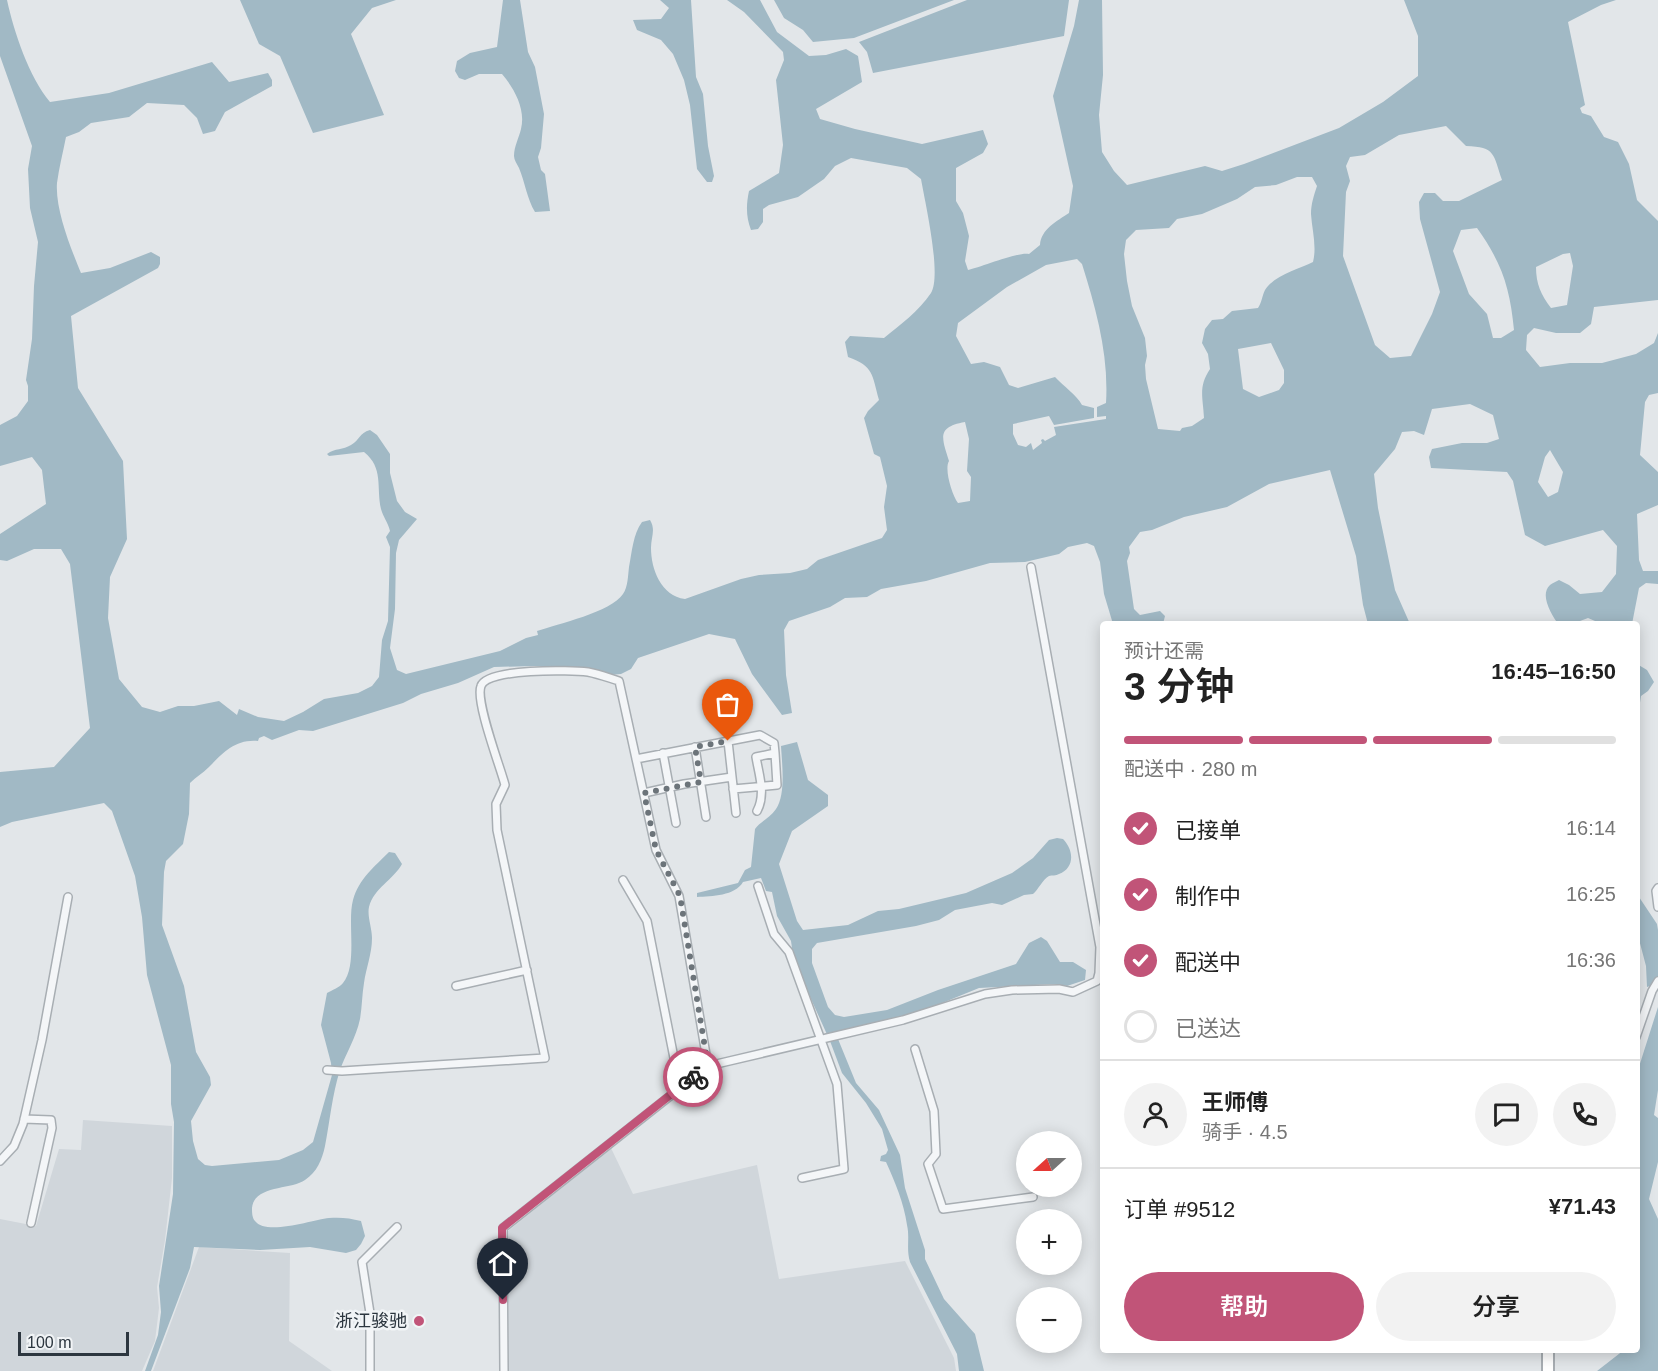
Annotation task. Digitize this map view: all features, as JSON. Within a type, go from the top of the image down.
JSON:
[{"type":"street","points":[[504,1371],[502,1228],[708,1066],[903,1020],[985,994],[1012,990],[1059,989],[1073,992],[1097,981],[1100,947],[1031,567]]},
{"type":"street","points":[[329,1070],[545,1058],[497,830],[496,804],[505,785],[481,704],[481,685],[500,676],[538,670],[590,673],[619,681],[656,850],[680,896],[708,1066]]},
{"type":"street","points":[[636,759],[760,735],[774,743],[777,785],[733,789]]},
{"type":"street","points":[[728,741],[736,813]]},
{"type":"street","points":[[695,747],[706,817]]},
{"type":"street","points":[[663,753],[676,823]]},
{"type":"street","points":[[757,811],[763,800],[756,757],[775,753]]},
{"type":"street","points":[[644,793],[732,777]]},
{"type":"street","points":[[623,880],[647,921],[676,1068],[678,1090]]},
{"type":"street","points":[[758,886],[774,934],[789,952],[824,1039],[837,1084],[844,1169],[802,1178]]},
{"type":"street","points":[[1658,888],[1656,891],[1658,907]]},
{"type":"street","points":[[0,1161],[14,1146],[24,1119],[42,1040],[68,897]]},
{"type":"street","points":[[456,986],[527,970]]},
{"type":"street","points":[[1640,1026],[1652,991],[1658,981]]},
{"type":"street","points":[[915,1049],[934,1111],[936,1154],[928,1164],[943,1209],[1033,1197]]},
{"type":"street","points":[[24,1119],[51,1120],[52,1128],[31,1223]]},
{"type":"street","points":[[0,1153],[8,1152]]},
{"type":"street","points":[[370,1371],[370,1313],[362,1262],[397,1227]]},
{"type":"street","points":[[1548,1353],[1548,1371]]},
{"type":"shaded area","points":[[83,1120],[172,1126],[172,1178],[157,1287],[159,1308],[155,1341],[142,1371],[0,1371],[0,1219],[36,1226],[59,1149],[81,1150]]},
{"type":"shaded area","points":[[611,1148],[633,1194],[757,1165],[779,1279],[905,1261],[954,1358],[956,1371],[509,1371],[508,1231]]},
{"type":"shaded area","points":[[199,1247],[290,1253],[289,1341],[332,1371],[153,1371]]},
{"type":"water","points":[[0,0],[7,0],[23,54],[35,80],[50,102],[109,93],[212,62],[229,82],[268,73],[272,80],[272,86],[225,112],[215,131],[203,134],[197,118],[184,105],[147,103],[129,117],[91,123],[79,132],[66,137],[57,193],[64,229],[81,273],[110,268],[151,252],[160,257],[158,268],[71,316],[78,388],[123,461],[127,539],[110,577],[108,618],[119,679],[142,707],[160,712],[178,706],[194,706],[219,701],[237,715],[239,709],[258,717],[284,721],[324,699],[358,693],[372,686],[379,677],[382,640],[388,621],[390,547],[386,537],[390,531],[381,509],[377,471],[364,452],[329,456],[327,454],[351,445],[370,430],[377,435],[390,454],[390,473],[397,501],[405,512],[417,519],[399,540],[396,553],[395,609],[390,648],[397,670],[406,674],[500,651],[526,638],[538,635],[537,631],[596,612],[617,600],[626,588],[633,543],[642,522],[650,520],[652,524],[651,556],[655,573],[670,593],[685,599],[741,579],[807,569],[818,560],[882,538],[887,530],[884,507],[887,486],[880,457],[874,454],[864,418],[879,400],[871,372],[857,360],[848,357],[845,342],[850,336],[884,338],[915,312],[931,293],[934,284],[934,255],[921,179],[907,168],[851,158],[835,166],[824,179],[798,197],[769,205],[763,209],[763,222],[758,229],[751,230],[747,211],[749,191],[779,173],[783,145],[776,80],[784,60],[783,52],[744,12],[727,0],[760,0],[777,32],[809,56],[826,55],[846,49],[858,56],[862,82],[816,109],[820,119],[922,144],[983,130],[988,144],[983,153],[956,168],[956,201],[963,213],[969,236],[965,261],[968,270],[1009,257],[1029,254],[1040,245],[1046,230],[1069,213],[1073,186],[1053,96],[1074,26],[1079,0],[1102,0],[1103,75],[1099,115],[1102,152],[1114,171],[1127,185],[1205,166],[1222,171],[1244,164],[1339,128],[1383,102],[1418,76],[1418,36],[1404,0],[1616,0],[1568,22],[1585,105],[1580,108],[1582,113],[1591,116],[1604,137],[1618,142],[1629,164],[1637,200],[1658,221],[1658,300],[1594,307],[1591,324],[1580,333],[1556,333],[1534,328],[1527,335],[1526,350],[1540,367],[1570,363],[1602,363],[1636,354],[1654,343],[1658,333],[1658,393],[1649,395],[1645,402],[1640,455],[1658,472],[1658,505],[1637,514],[1639,560],[1643,571],[1658,571],[1658,584],[1646,583],[1639,588],[1633,621],[1595,621],[1588,618],[1580,621],[1556,621],[1546,599],[1550,585],[1559,580],[1580,594],[1602,592],[1616,574],[1617,546],[1603,530],[1545,546],[1525,535],[1513,481],[1507,472],[1431,468],[1429,457],[1432,449],[1462,443],[1487,443],[1499,439],[1493,415],[1470,404],[1432,409],[1424,435],[1414,431],[1402,432],[1395,449],[1374,474],[1378,508],[1395,590],[1409,621],[1367,621],[1356,556],[1330,470],[1269,484],[1227,507],[1184,517],[1152,530],[1140,532],[1129,547],[1130,553],[1127,561],[1134,609],[1140,615],[1160,611],[1165,616],[1164,621],[1112,621],[1104,594],[1100,562],[1094,546],[1087,543],[1068,547],[1059,554],[1025,562],[990,563],[926,581],[881,589],[867,597],[845,598],[830,607],[789,621],[784,630],[786,675],[792,713],[782,715],[752,674],[735,639],[709,634],[638,658],[631,669],[621,674],[610,675],[591,669],[534,666],[494,667],[403,703],[313,731],[299,730],[272,740],[264,736],[258,741],[236,745],[190,783],[189,814],[183,844],[166,861],[164,872],[162,925],[184,986],[196,1052],[210,1077],[211,1085],[191,1121],[193,1141],[198,1159],[205,1165],[212,1166],[279,1160],[303,1150],[313,1142],[332,1075],[321,1025],[327,993],[343,983],[350,966],[353,900],[368,874],[389,852],[395,853],[402,864],[379,889],[369,907],[372,944],[360,1019],[337,1079],[321,1161],[305,1180],[259,1195],[252,1208],[255,1221],[269,1227],[290,1226],[329,1218],[345,1218],[361,1221],[365,1236],[356,1250],[346,1253],[310,1247],[260,1250],[194,1247],[190,1268],[151,1371],[145,1371],[158,1335],[161,1312],[159,1286],[173,1194],[174,1122],[171,1104],[171,1065],[147,975],[142,917],[135,876],[112,811],[104,803],[12,822],[0,827],[0,772],[54,767],[90,728],[70,564],[61,549],[34,549],[7,561],[0,560],[0,534],[46,504],[42,470],[32,457],[0,466],[0,425],[17,416],[28,401],[26,380],[32,339],[38,242],[30,208],[28,169],[32,146],[0,56]],"holes":[[[1446,126],[1466,146],[1488,150],[1495,158],[1502,180],[1459,201],[1443,201],[1435,193],[1424,193],[1419,202],[1420,219],[1440,292],[1411,356],[1390,358],[1375,345],[1343,256],[1346,192],[1350,181],[1346,166],[1350,157],[1365,155],[1399,135]],[[1297,177],[1312,177],[1317,186],[1311,210],[1313,262],[1287,273],[1269,285],[1258,308],[1232,311],[1223,319],[1212,320],[1205,329],[1202,343],[1208,354],[1210,369],[1203,387],[1204,418],[1180,431],[1158,429],[1146,379],[1145,338],[1132,306],[1127,281],[1124,254],[1126,240],[1136,230],[1169,228],[1177,219],[1202,214],[1237,199],[1255,187],[1276,185]],[[1477,228],[1499,265],[1507,288],[1514,330],[1501,338],[1493,338],[1487,314],[1469,294],[1453,251],[1461,230]],[[1570,253],[1573,266],[1567,305],[1551,308],[1540,289],[1536,267]],[[1077,259],[1082,264],[1097,315],[1105,367],[1106,403],[1097,407],[1097,417],[1106,416],[1106,419],[1054,427],[1056,435],[1045,441],[1041,440],[1042,443],[1033,450],[1031,443],[1026,447],[1018,445],[1013,434],[1013,424],[1049,416],[1054,425],[1094,418],[1094,408],[1082,405],[1055,377],[1018,388],[1009,385],[1000,367],[984,362],[971,364],[956,336],[958,323],[1007,287],[1046,265]],[[1271,343],[1284,370],[1284,383],[1279,390],[1259,397],[1243,389],[1238,349]],[[965,422],[969,439],[967,471],[971,477],[970,501],[958,503],[949,482],[947,470],[949,461],[943,440],[945,430]],[[1550,450],[1563,472],[1558,492],[1548,497],[1538,482],[1545,457]]]},
{"type":"water","points":[[240,0],[396,0],[372,8],[351,34],[384,115],[313,133],[280,56],[259,44]]},
{"type":"water","points":[[503,0],[520,0],[528,52],[535,67],[544,114],[538,157],[541,170],[545,174],[550,211],[535,212],[514,159],[522,114],[511,86],[502,74],[479,74],[465,80],[459,78],[455,71],[457,61],[470,53],[497,47]]},
{"type":"water","points":[[660,0],[691,0],[696,77],[703,94],[708,146],[714,176],[712,182],[707,182],[697,169],[690,105],[684,80],[673,54],[661,40],[637,30],[633,20],[661,19],[669,8]]},
{"type":"water","points":[[774,0],[954,0],[854,38],[813,42],[803,30],[784,18]]},
{"type":"water","points":[[967,0],[1069,0],[1064,36],[873,73],[867,52],[859,42]]},
{"type":"water","points":[[1640,666],[1647,670],[1654,682],[1641,696],[1640,703]]},
{"type":"water","points":[[797,742],[808,780],[828,795],[828,806],[792,831],[779,864],[797,921],[803,930],[848,925],[878,911],[899,909],[966,893],[1012,873],[1033,858],[1049,840],[1063,839],[1071,853],[1068,868],[1058,875],[1047,877],[1033,894],[1024,895],[1002,905],[992,903],[955,910],[939,920],[916,926],[817,943],[812,949],[812,963],[828,1007],[835,1015],[844,1017],[887,1010],[1016,964],[1029,943],[1041,937],[1047,941],[1060,962],[1073,962],[1086,970],[1085,980],[1067,986],[1054,984],[979,988],[925,1010],[838,1034],[856,1083],[879,1110],[900,1155],[905,1188],[925,1250],[925,1259],[944,1299],[975,1334],[984,1371],[959,1371],[957,1354],[910,1262],[906,1217],[886,1162],[880,1161],[881,1156],[888,1150],[882,1129],[866,1103],[842,1073],[801,977],[793,955],[791,941],[777,916],[772,892],[766,891],[761,878],[743,882],[729,893],[697,897],[697,893],[738,883],[745,870],[751,867],[755,829],[774,812],[781,795],[783,779],[781,746]]},
{"type":"water","points":[[1640,898],[1657,924],[1658,930],[1658,979],[1656,984],[1647,987],[1646,966],[1640,943]]},
{"type":"water","points":[[1658,1007],[1658,1090],[1654,1115],[1658,1118],[1658,1162],[1649,1199],[1658,1219],[1658,1371],[1597,1371],[1620,1353],[1640,1353],[1640,1064]]},
{"type":"way so far","points":[[693,1077],[708,1066],[680,896],[656,850],[644,793],[701,782],[695,747],[728,741]]},
{"type":"place","name":"浙江骏驰","points":[[419,1321]]},
{"type":"route","points":[[503,1300],[502,1228],[693,1077]]}]
